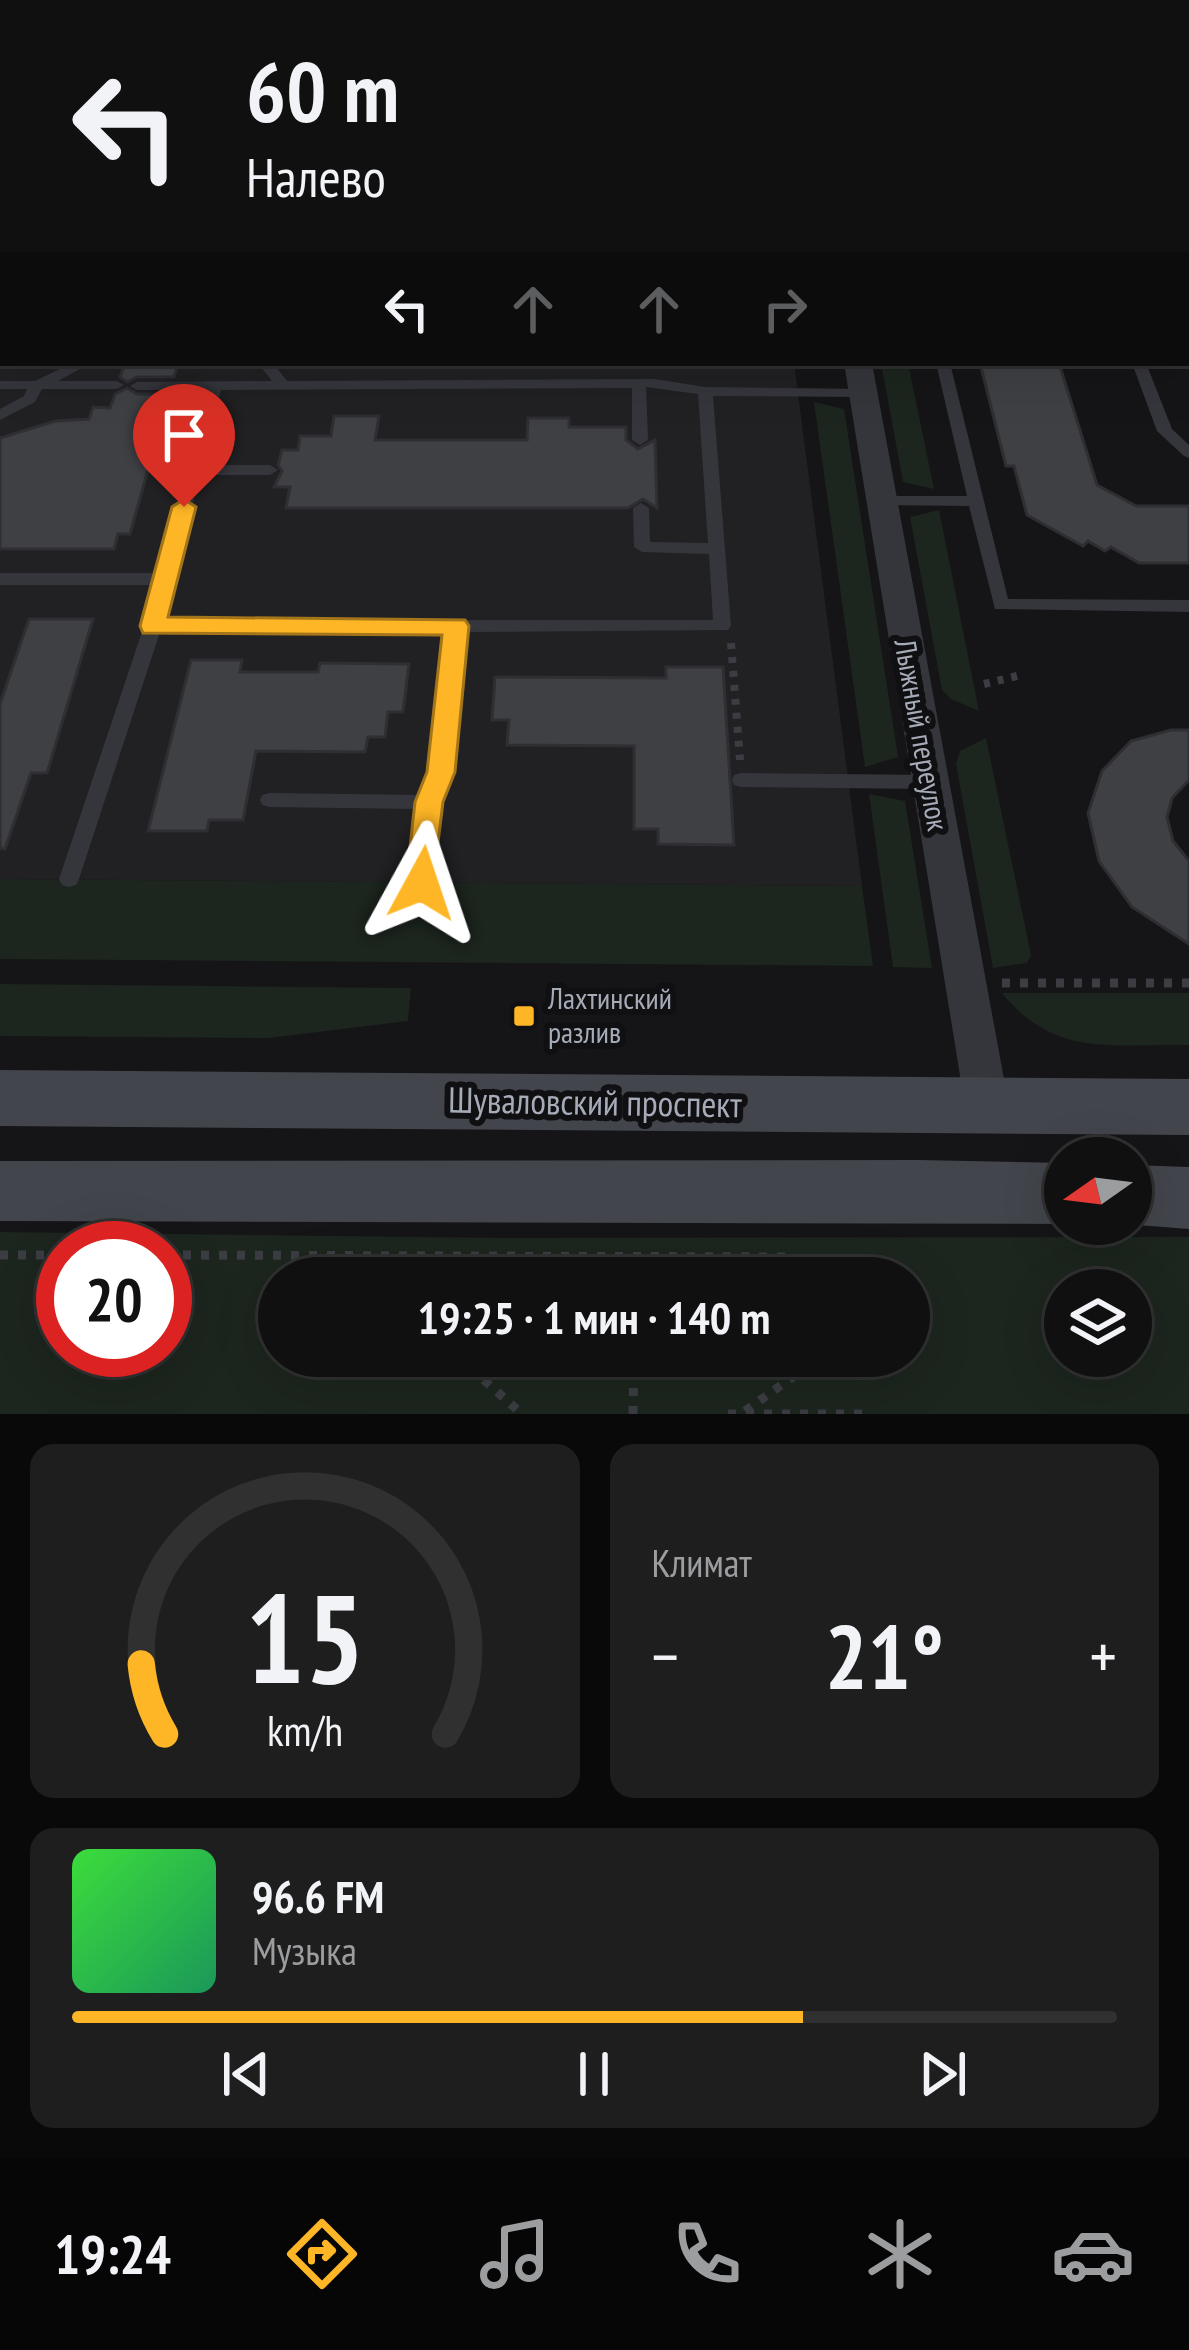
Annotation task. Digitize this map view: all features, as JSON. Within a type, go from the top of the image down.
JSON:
[{"type":"street","name":"Лыжный переулок","points":[[861,378],[987,1106]]},
{"type":"street","name":"Шуваловский проспект","points":[[0,1098],[1189,1107]]},
{"type":"street","points":[[0,1191],[1044,1194]]},
{"type":"street","points":[[1152,1197],[1189,1198]]},
{"type":"lane","points":[[0,415],[29,399],[37,385],[78,366]]},
{"type":"lane","points":[[268,366],[284,386]]},
{"type":"lane","points":[[500,384],[502,366]]},
{"type":"lane","points":[[546,384],[547,366]]},
{"type":"lane","points":[[640,440],[653,366]]},
{"type":"lane","points":[[944,366],[1001,605],[1189,606]]},
{"type":"lane","points":[[1140,366],[1165,431],[1189,453]]},
{"type":"lane","points":[[137,386],[647,383],[705,391],[861,378]]},
{"type":"lane","points":[[0,385],[117,386]]},
{"type":"lane","points":[[69,879],[153,626],[215,386]]},
{"type":"lane","points":[[153,626],[722,626],[705,391]]},
{"type":"lane","points":[[194,470],[270,470]]},
{"type":"lane","points":[[882,501],[975,501]]},
{"type":"lane","points":[[641,508],[642,547],[716,549]]},
{"type":"lane","points":[[0,579],[165,579]]},
{"type":"lane","points":[[422,883],[429,802],[441,772],[456,626]]},
{"type":"lane","points":[[741,780],[929,782]]},
{"type":"lane","points":[[269,800],[429,802]]},
{"type":"path","points":[[722,626],[730,640],[741,780]]},
{"type":"path","points":[[984,684],[1017,676]]},
{"type":"path","points":[[1000,983],[1189,983]]},
{"type":"path","points":[[0,1256],[36,1255]]},
{"type":"path","points":[[192,1255],[790,1257]]},
{"type":"path","points":[[481,1377],[522,1414]]},
{"type":"path","points":[[633,1414],[634,1377]]},
{"type":"path","points":[[744,1412],[793,1377]]},
{"type":"path","points":[[728,1414],[872,1414]]},
{"type":"shaded area","points":[[0,366],[794,366],[862,886],[0,879]]},
{"type":"shaded area","points":[[882,366],[909,366],[934,489],[903,482]]},
{"type":"shaded area","points":[[814,402],[844,409],[898,757],[865,767]]},
{"type":"shaded area","points":[[939,510],[979,711],[942,690],[910,517]]},
{"type":"shaded area","points":[[986,738],[1031,955],[1027,963],[993,968],[956,764],[960,751]]},
{"type":"shaded area","points":[[869,794],[905,801],[932,968],[893,967]]},
{"type":"shaded area","points":[[0,879],[862,886],[873,966],[0,959]]},
{"type":"shaded area","points":[[0,984],[411,988],[408,1021],[269,1038],[0,1036]]},
{"type":"shaded area","points":[[1002,993],[1189,993],[1189,1045],[1110,1045],[1064,1038],[1022,1014]]},
{"type":"shaded area","points":[[0,1232],[36,1232],[36,1377],[192,1377],[192,1234],[1044,1237],[1044,1245],[1152,1245],[1152,1237],[1189,1237],[1189,1414],[0,1414]]},
{"type":"building","points":[[124,366],[177,366],[174,377],[137,377],[127,382],[120,377]]},
{"type":"building","points":[[981,366],[1060,366],[1097,485],[1136,506],[1189,506],[1189,563],[1139,563],[1111,547],[1105,551],[1088,541],[1083,546],[1027,515],[1014,466],[1006,466]]},
{"type":"building","points":[[127,388],[137,394],[169,394],[130,534],[118,534],[114,549],[0,549],[0,438],[55,421],[89,419],[93,407],[110,408],[115,394]]},
{"type":"building","points":[[334,416],[379,416],[375,440],[527,440],[528,418],[569,418],[569,427],[626,427],[626,440],[638,449],[655,440],[657,508],[643,499],[628,508],[286,508],[290,487],[274,487],[282,471],[278,465],[282,450],[298,450],[300,436],[331,436]]},
{"type":"building","points":[[29,619],[93,619],[47,773],[31,773],[5,849],[0,848],[0,704]]},
{"type":"building","points":[[191,660],[242,660],[240,672],[318,672],[320,663],[409,664],[403,712],[388,712],[385,737],[368,737],[365,752],[256,751],[243,820],[209,820],[207,831],[148,831]]},
{"type":"building","points":[[666,667],[723,667],[734,845],[658,844],[658,829],[634,829],[634,746],[507,745],[509,720],[492,720],[495,677],[666,678]]},
{"type":"building","points":[[1189,730],[1189,780],[1172,798],[1167,817],[1173,841],[1189,861],[1189,944],[1132,907],[1099,861],[1088,813],[1102,771],[1131,741]]},
{"type":"place","name":"Лахтинский разлив","points":[[524,1016]]},
{"type":"route","points":[[184,507],[153,626],[456,626],[441,772],[429,802],[422,883]]}]
